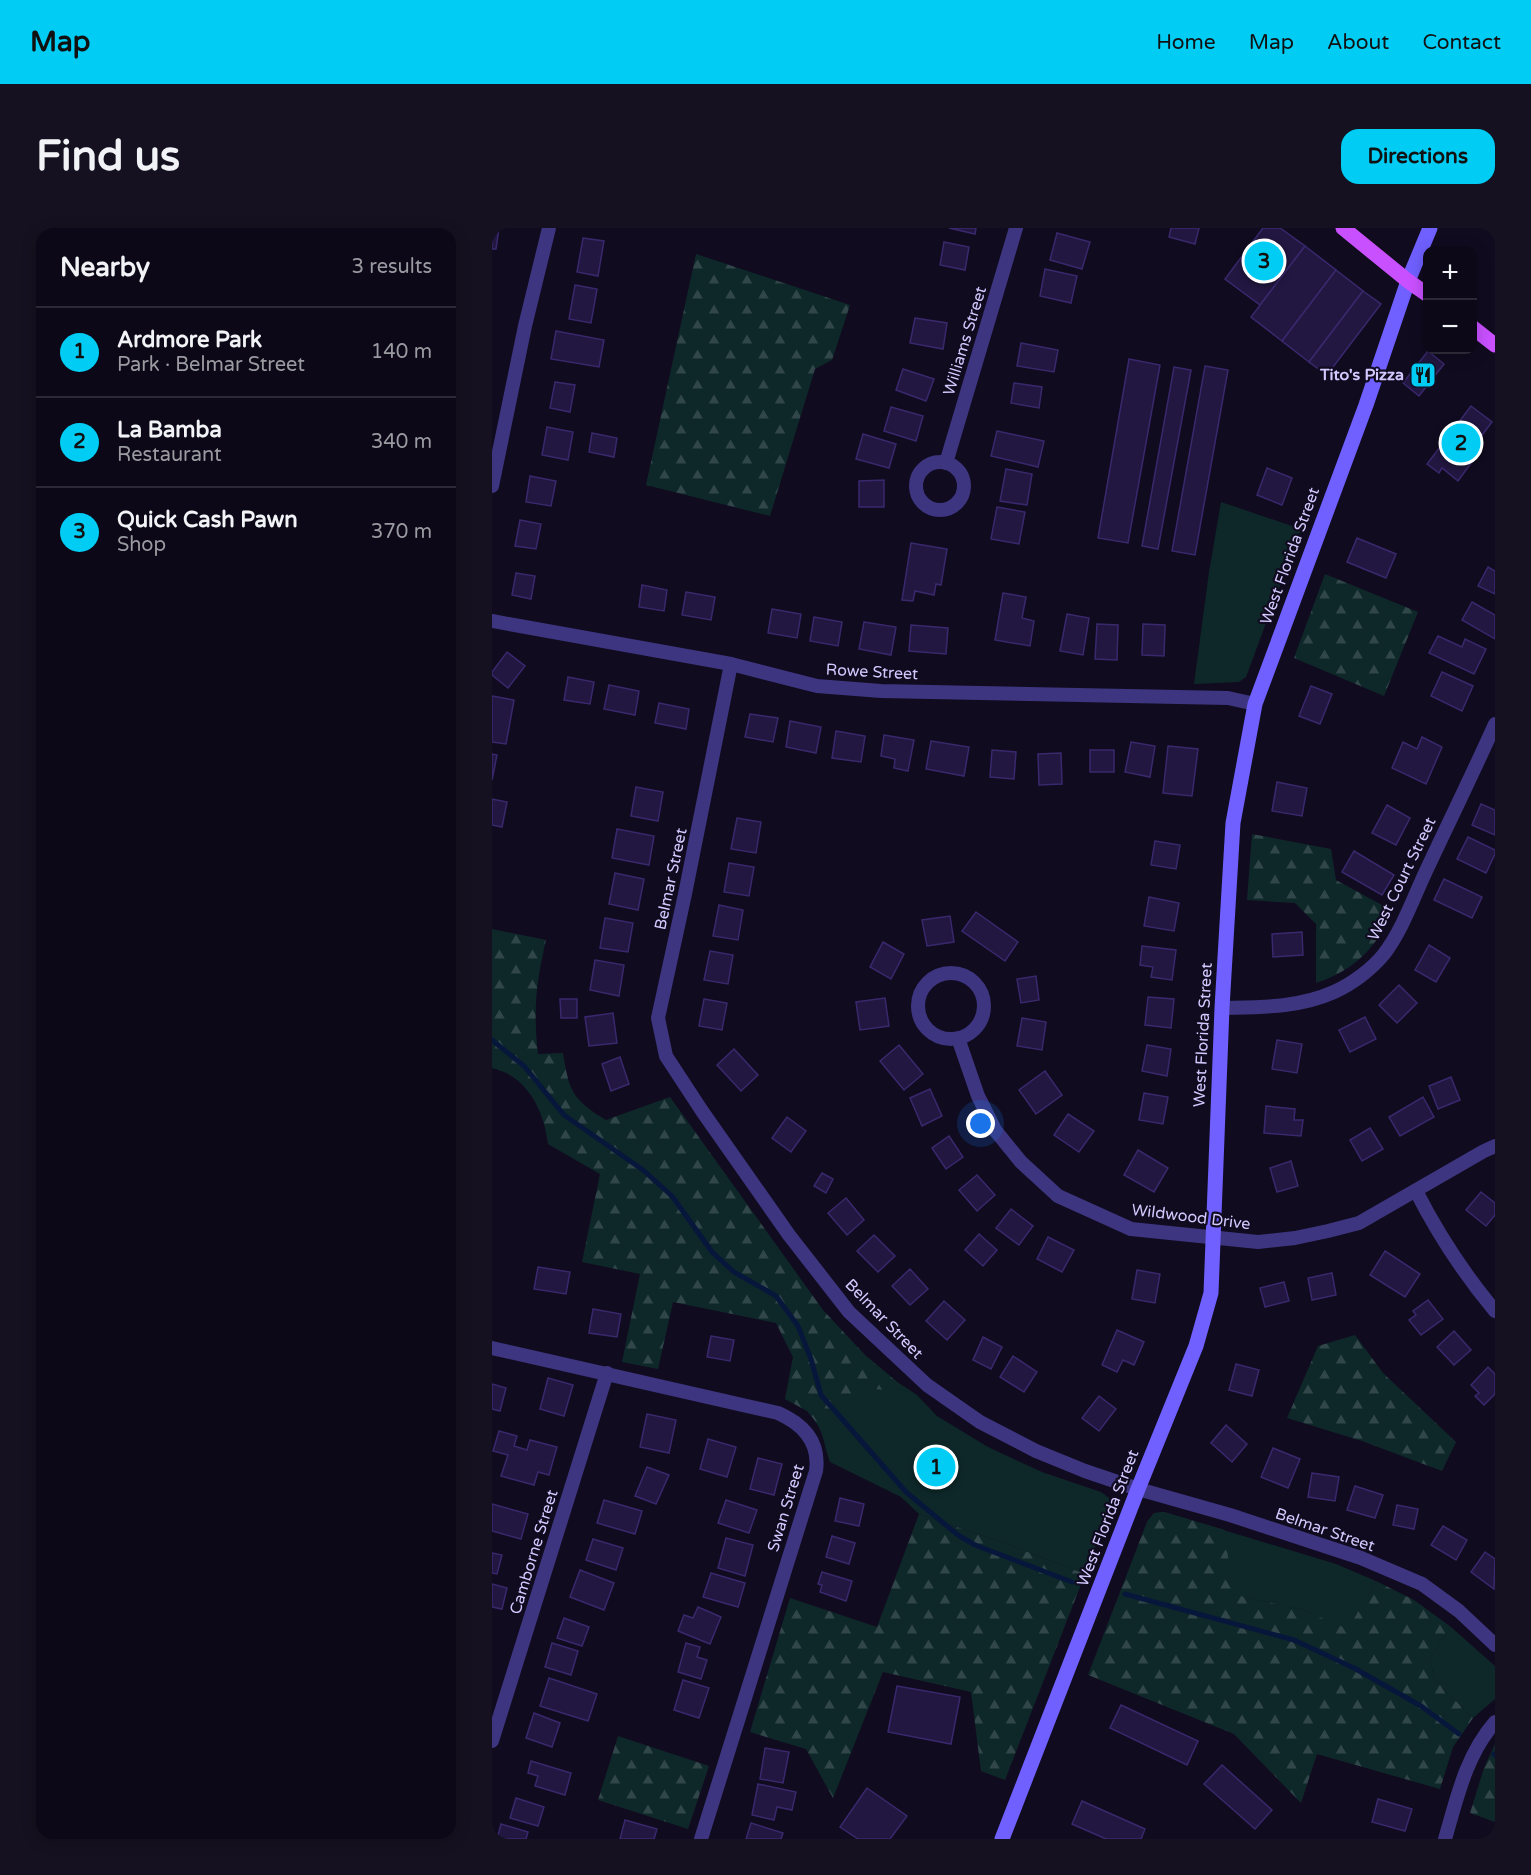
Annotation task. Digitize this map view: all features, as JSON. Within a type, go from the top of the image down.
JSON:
[{"type":"main road","points":[[1343,228],[1423,292]]},
{"type":"main road","points":[[1477,330],[1495,345]]},
{"type":"street","points":[[492,486],[525,326],[549,228]]},
{"type":"street","name":"Williams Street","points":[[946,463],[1016,228]]},
{"type":"street","name":"West Florida Street","points":[[1002,1839],[1196,1346],[1211,1293],[1222,1008],[1233,823],[1256,704],[1308,557],[1364,412],[1408,282],[1430,228]]},
{"type":"street","name":"Rowe Street","points":[[492,621],[731,664],[817,686],[881,691],[1228,698],[1256,704]]},
{"type":"street","name":"Belmar Street","points":[[731,664],[658,1018],[666,1056],[789,1235],[849,1312],[927,1385],[980,1422],[1036,1451],[1138,1490],[1230,1515],[1361,1558],[1422,1584],[1459,1611],[1495,1645]]},
{"type":"street","name":"West Court Street","points":[[1222,1008],[1284,1006],[1306,1002],[1335,992],[1349,984],[1382,957],[1410,906],[1495,724]]},
{"type":"street","points":[[950,973],[971,980],[979,988],[983,998],[984,1010],[981,1019],[967,1035],[957,1038],[947,1039],[928,1030],[919,1012],[922,991],[929,982],[950,973]]},
{"type":"street","name":"Wildwood Drive","points":[[957,1038],[978,1096],[995,1131],[1021,1162],[1058,1196],[1131,1229],[1258,1242],[1328,1231],[1359,1223],[1495,1146]]},
{"type":"street","points":[[1416,1191],[1458,1263],[1495,1311]]},
{"type":"street","name":"Swan Street","points":[[492,1348],[778,1413],[799,1424],[813,1441],[816,1452],[816,1470],[701,1839]]},
{"type":"street","name":"Camborne Street","points":[[492,1741],[607,1373]]},
{"type":"street","points":[[1445,1839],[1466,1770],[1483,1735],[1495,1722]]},
{"type":"green space","points":[[696,254],[850,305],[832,360],[815,369],[770,516],[646,485]]},
{"type":"green space","points":[[1221,502],[1301,529],[1246,677],[1239,682],[1194,684],[1209,572]]},
{"type":"green space","points":[[1325,574],[1418,612],[1384,696],[1294,658]]},
{"type":"green space","points":[[1252,834],[1331,849],[1336,880],[1393,911],[1379,936],[1363,956],[1330,978],[1316,983],[1316,924],[1295,903],[1247,900]]},
{"type":"green space","points":[[492,929],[546,940],[536,997],[538,1054],[563,1053],[567,1076],[574,1093],[586,1106],[606,1120],[670,1097],[823,1310],[866,1356],[896,1381],[886,1390],[862,1388],[816,1422],[807,1411],[785,1399],[793,1357],[776,1323],[673,1302],[658,1369],[622,1362],[640,1274],[582,1262],[600,1174],[548,1144],[543,1119],[532,1097],[515,1079],[505,1072],[492,1068]]},
{"type":"green space","points":[[1355,1335],[1383,1373],[1456,1442],[1442,1471],[1362,1441],[1287,1418],[1318,1346]]},
{"type":"green space","points":[[866,1356],[917,1395],[937,1416],[988,1447],[1042,1472],[1101,1492],[1109,1498],[1111,1507],[1085,1574],[919,1514],[901,1497],[830,1462],[820,1430],[807,1411]]},
{"type":"green space","points":[[1164,1512],[1336,1564],[1376,1581],[1348,1630],[1303,1610],[1231,1594],[1147,1522],[1154,1513]]},
{"type":"green space","points":[[1164,1512],[1225,1530],[1232,1594],[1303,1610],[1348,1629],[1376,1581],[1414,1600],[1451,1627],[1430,1658],[1434,1679],[1473,1718],[1453,1747],[1440,1789],[1317,1754],[1301,1803],[1234,1734],[1088,1675],[1147,1522],[1154,1513]]},
{"type":"green space","points":[[919,1514],[1085,1574],[1005,1780],[981,1771],[971,1692],[883,1672],[833,1798],[806,1749],[750,1732],[790,1598],[877,1627]]},
{"type":"green space","points":[[1451,1627],[1495,1666],[1495,1699],[1473,1718],[1434,1679],[1430,1658]]},
{"type":"green space","points":[[618,1736],[709,1766],[688,1829],[598,1800]]},
{"type":"green space","points":[[1495,1744],[1495,1822],[1470,1813],[1484,1768]]},
{"type":"building","points":[[492,228],[499,228],[496,249],[492,249]]},
{"type":"building","points":[[949,228],[976,228],[975,234]]},
{"type":"building","points":[[1171,228],[1199,228],[1195,244],[1169,237]]},
{"type":"building","points":[[1263,228],[1280,228],[1305,246],[1260,305],[1225,279]]},
{"type":"building","points":[[1057,233],[1090,242],[1082,269],[1050,260]]},
{"type":"building","points":[[583,238],[604,241],[598,276],[577,272]]},
{"type":"building","points":[[944,242],[969,247],[965,270],[940,265]]},
{"type":"building","points":[[1305,246],[1336,270],[1282,341],[1251,317]]},
{"type":"building","points":[[1045,269],[1077,276],[1071,303],[1040,296]]},
{"type":"building","points":[[1336,270],[1363,291],[1309,362],[1282,341]]},
{"type":"building","points":[[575,285],[597,289],[591,323],[569,319]]},
{"type":"building","points":[[1363,291],[1381,304],[1327,375],[1309,362]]},
{"type":"building","points":[[915,318],[947,323],[943,349],[910,343]]},
{"type":"building","points":[[556,331],[604,340],[599,367],[551,359]]},
{"type":"building","points":[[1021,343],[1058,350],[1054,372],[1017,366]]},
{"type":"building","points":[[1426,354],[1432,354],[1444,364],[1419,396],[1403,383]]},
{"type":"building","points":[[1129,359],[1160,365],[1128,543],[1098,538]]},
{"type":"building","points":[[1205,366],[1228,370],[1195,555],[1172,551]]},
{"type":"building","points":[[1174,367],[1191,370],[1158,549],[1142,546]]},
{"type":"building","points":[[903,369],[934,379],[926,401],[896,390]]},
{"type":"building","points":[[555,382],[575,385],[570,412],[550,408]]},
{"type":"building","points":[[1014,383],[1042,387],[1039,408],[1011,403]]},
{"type":"building","points":[[1471,406],[1492,422],[1474,446],[1480,451],[1458,481],[1442,468],[1439,473],[1427,464]]},
{"type":"building","points":[[891,407],[923,416],[916,441],[884,431]]},
{"type":"building","points":[[547,427],[573,432],[568,460],[542,455]]},
{"type":"building","points":[[997,431],[1044,441],[1038,467],[991,456]]},
{"type":"building","points":[[592,433],[617,438],[614,457],[589,452]]},
{"type":"building","points":[[863,434],[896,444],[889,468],[856,459]]},
{"type":"building","points":[[1267,468],[1292,478],[1282,505],[1257,495]]},
{"type":"building","points":[[1006,469],[1032,474],[1027,505],[1000,501]]},
{"type":"building","points":[[530,476],[556,481],[551,506],[526,502]]},
{"type":"building","points":[[884,480],[884,507],[859,507],[859,481]]},
{"type":"building","points":[[997,507],[1025,512],[1019,544],[991,539]]},
{"type":"building","points":[[520,520],[541,524],[536,549],[515,546]]},
{"type":"building","points":[[1357,538],[1396,554],[1386,578],[1347,562]]},
{"type":"building","points":[[911,543],[947,549],[941,585],[936,584],[934,595],[915,591],[913,601],[902,600]]},
{"type":"building","points":[[1488,567],[1495,571],[1495,594],[1478,586]]},
{"type":"building","points":[[516,573],[535,576],[531,599],[512,595]]},
{"type":"building","points":[[642,585],[667,590],[664,611],[639,607]]},
{"type":"building","points":[[686,592],[715,597],[711,620],[682,615]]},
{"type":"building","points":[[1003,593],[1026,597],[1022,618],[1034,621],[1030,646],[995,640]]},
{"type":"building","points":[[1472,602],[1495,615],[1495,639],[1462,620]]},
{"type":"building","points":[[772,609],[801,614],[797,638],[768,633]]},
{"type":"building","points":[[1067,614],[1089,618],[1083,655],[1060,651]]},
{"type":"building","points":[[814,617],[842,622],[838,646],[810,641]]},
{"type":"building","points":[[864,622],[896,627],[891,655],[859,649]]},
{"type":"building","points":[[1097,624],[1118,625],[1117,660],[1095,659]]},
{"type":"building","points":[[1143,624],[1165,625],[1164,656],[1142,655]]},
{"type":"building","points":[[911,625],[948,628],[946,654],[909,651]]},
{"type":"building","points":[[1438,636],[1462,647],[1465,639],[1486,649],[1474,674],[1429,653]]},
{"type":"building","points":[[507,652],[525,666],[508,688],[492,675]]},
{"type":"building","points":[[1442,672],[1473,686],[1462,711],[1431,696]]},
{"type":"building","points":[[568,677],[594,682],[590,704],[564,700]]},
{"type":"building","points":[[609,685],[639,691],[635,715],[604,709]]},
{"type":"building","points":[[1311,686],[1332,694],[1320,724],[1299,716]]},
{"type":"building","points":[[492,696],[514,700],[506,744],[492,742]]},
{"type":"building","points":[[659,703],[689,709],[686,729],[655,723]]},
{"type":"building","points":[[750,714],[778,718],[773,742],[745,737]]},
{"type":"building","points":[[790,721],[821,727],[816,753],[786,747]]},
{"type":"building","points":[[836,731],[865,736],[861,762],[832,758]]},
{"type":"building","points":[[884,735],[914,740],[908,771],[894,768],[895,759],[881,756]]},
{"type":"building","points":[[1422,737],[1442,747],[1426,784],[1392,768],[1403,742],[1417,749]]},
{"type":"building","points":[[931,741],[969,747],[964,776],[926,769]]},
{"type":"building","points":[[1131,742],[1155,746],[1150,777],[1125,772]]},
{"type":"building","points":[[1168,746],[1198,749],[1192,796],[1163,793]]},
{"type":"building","points":[[992,750],[1016,752],[1014,779],[990,777]]},
{"type":"building","points":[[1090,750],[1114,750],[1114,772],[1090,772]]},
{"type":"building","points":[[1061,753],[1062,784],[1039,785],[1038,754]]},
{"type":"building","points":[[492,754],[497,755],[492,780]]},
{"type":"building","points":[[1277,782],[1307,788],[1302,816],[1272,811]]},
{"type":"building","points":[[636,787],[663,792],[658,821],[631,816]]},
{"type":"building","points":[[492,799],[507,802],[502,827],[492,825]]},
{"type":"building","points":[[1481,804],[1495,810],[1495,835],[1472,825]]},
{"type":"building","points":[[1387,805],[1410,818],[1396,845],[1372,833]]},
{"type":"building","points":[[737,818],[761,822],[756,853],[731,849]]},
{"type":"building","points":[[617,829],[654,836],[649,865],[612,858]]},
{"type":"building","points":[[1468,837],[1495,850],[1486,873],[1457,859]]},
{"type":"building","points":[[1155,841],[1180,845],[1176,869],[1151,865]]},
{"type":"building","points":[[1354,851],[1394,875],[1382,895],[1342,872]]},
{"type":"building","points":[[729,863],[754,867],[749,896],[724,892]]},
{"type":"building","points":[[615,873],[644,879],[638,910],[609,904]]},
{"type":"building","points":[[1444,879],[1482,897],[1472,918],[1434,900]]},
{"type":"building","points":[[1149,897],[1179,903],[1174,931],[1144,926]]},
{"type":"building","points":[[719,905],[743,910],[738,940],[713,936]]},
{"type":"building","points":[[976,912],[1018,942],[1005,961],[962,931]]},
{"type":"building","points":[[950,916],[954,942],[927,946],[922,920]]},
{"type":"building","points":[[605,918],[633,923],[628,952],[600,948]]},
{"type":"building","points":[[1302,932],[1303,955],[1273,957],[1272,934]]},
{"type":"building","points":[[883,942],[904,954],[891,979],[870,967]]},
{"type":"building","points":[[1429,945],[1450,958],[1436,982],[1415,970]]},
{"type":"building","points":[[1142,946],[1176,950],[1172,980],[1151,977],[1153,967],[1140,965]]},
{"type":"building","points":[[710,951],[733,955],[728,984],[704,980]]},
{"type":"building","points":[[595,960],[624,965],[619,996],[590,990]]},
{"type":"building","points":[[1036,976],[1039,1000],[1021,1003],[1017,979]]},
{"type":"building","points":[[1399,985],[1417,1003],[1397,1023],[1379,1005]]},
{"type":"building","points":[[1148,997],[1174,999],[1171,1028],[1145,1025]]},
{"type":"building","points":[[885,998],[889,1026],[860,1030],[856,1002]]},
{"type":"building","points":[[560,999],[577,999],[577,1018],[561,1018]]},
{"type":"building","points":[[704,999],[727,1003],[722,1030],[699,1026]]},
{"type":"building","points":[[613,1013],[617,1043],[589,1046],[585,1017]]},
{"type":"building","points":[[1365,1017],[1376,1039],[1350,1052],[1339,1030]]},
{"type":"building","points":[[1022,1018],[1046,1022],[1042,1050],[1017,1046]]},
{"type":"building","points":[[1277,1040],[1302,1044],[1297,1073],[1272,1069]]},
{"type":"building","points":[[899,1045],[923,1074],[904,1090],[880,1061]]},
{"type":"building","points":[[1147,1045],[1171,1049],[1167,1076],[1142,1071]]},
{"type":"building","points":[[734,1049],[758,1075],[741,1091],[717,1065]]},
{"type":"building","points":[[620,1057],[629,1084],[611,1091],[602,1064]]},
{"type":"building","points":[[1045,1071],[1062,1095],[1036,1114],[1019,1090]]},
{"type":"building","points":[[1451,1077],[1460,1100],[1438,1109],[1429,1086]]},
{"type":"building","points":[[930,1089],[942,1116],[922,1126],[910,1098]]},
{"type":"building","points":[[1144,1093],[1168,1097],[1163,1124],[1139,1120]]},
{"type":"building","points":[[1423,1097],[1434,1117],[1400,1136],[1389,1117]]},
{"type":"building","points":[[1266,1106],[1295,1109],[1294,1120],[1303,1120],[1301,1136],[1264,1133]]},
{"type":"building","points":[[1068,1114],[1094,1131],[1079,1152],[1054,1135]]},
{"type":"building","points":[[787,1117],[806,1131],[791,1152],[772,1138]]},
{"type":"building","points":[[1370,1128],[1383,1149],[1362,1161],[1350,1140]]},
{"type":"building","points":[[949,1136],[963,1157],[946,1169],[932,1148]]},
{"type":"building","points":[[1138,1150],[1168,1168],[1154,1192],[1124,1175]]},
{"type":"building","points":[[1291,1161],[1298,1186],[1277,1192],[1270,1168]]},
{"type":"building","points":[[822,1173],[833,1179],[826,1193],[814,1186]]},
{"type":"building","points":[[977,1175],[995,1195],[977,1211],[959,1190]]},
{"type":"building","points":[[1481,1192],[1495,1203],[1495,1215],[1486,1226],[1466,1210]]},
{"type":"building","points":[[846,1198],[864,1220],[847,1235],[828,1213]]},
{"type":"building","points":[[1011,1209],[1033,1226],[1019,1245],[996,1228]]},
{"type":"building","points":[[979,1234],[997,1250],[983,1266],[965,1250]]},
{"type":"building","points":[[874,1235],[895,1256],[878,1272],[857,1251]]},
{"type":"building","points":[[1048,1237],[1074,1250],[1062,1272],[1037,1259]]},
{"type":"building","points":[[1385,1251],[1420,1274],[1405,1297],[1370,1275]]},
{"type":"building","points":[[538,1267],[570,1272],[566,1294],[534,1289]]},
{"type":"building","points":[[910,1269],[928,1289],[910,1305],[892,1286]]},
{"type":"building","points":[[1137,1270],[1160,1274],[1155,1303],[1132,1299]]},
{"type":"building","points":[[1332,1273],[1336,1295],[1312,1300],[1308,1278]]},
{"type":"building","points":[[1284,1282],[1289,1301],[1265,1307],[1260,1288]]},
{"type":"building","points":[[1428,1300],[1443,1319],[1421,1335],[1409,1320],[1416,1315],[1413,1311]]},
{"type":"building","points":[[944,1301],[965,1320],[947,1340],[926,1321]]},
{"type":"building","points":[[593,1309],[621,1314],[617,1337],[589,1333]]},
{"type":"building","points":[[1117,1330],[1144,1342],[1134,1365],[1123,1360],[1117,1372],[1102,1365]]},
{"type":"building","points":[[1454,1331],[1471,1350],[1454,1365],[1437,1347]]},
{"type":"building","points":[[711,1336],[734,1340],[730,1361],[707,1357]]},
{"type":"building","points":[[983,1337],[1002,1347],[991,1369],[973,1360]]},
{"type":"building","points":[[1013,1356],[1037,1372],[1024,1392],[1000,1377]]},
{"type":"building","points":[[1236,1364],[1259,1370],[1252,1396],[1229,1390]]},
{"type":"building","points":[[1488,1367],[1495,1374],[1495,1394],[1484,1405],[1475,1396],[1479,1393],[1471,1385]]},
{"type":"building","points":[[548,1378],[573,1385],[564,1416],[540,1409]]},
{"type":"building","points":[[492,1384],[506,1388],[500,1411],[492,1409]]},
{"type":"building","points":[[1099,1396],[1116,1409],[1099,1431],[1082,1418]]},
{"type":"building","points":[[647,1414],[676,1420],[669,1453],[640,1447]]},
{"type":"building","points":[[1226,1425],[1247,1444],[1232,1462],[1211,1443]]},
{"type":"building","points":[[499,1431],[517,1436],[514,1446],[527,1450],[530,1440],[557,1447],[549,1475],[538,1472],[534,1485],[501,1476],[508,1455],[493,1451]]},
{"type":"building","points":[[708,1439],[736,1447],[727,1477],[700,1469]]},
{"type":"building","points":[[1273,1448],[1300,1459],[1288,1488],[1261,1477]]},
{"type":"building","points":[[758,1458],[782,1464],[774,1495],[750,1489]]},
{"type":"building","points":[[647,1467],[669,1475],[656,1504],[635,1496]]},
{"type":"building","points":[[1312,1473],[1339,1477],[1335,1501],[1308,1497]]},
{"type":"building","points":[[1355,1486],[1383,1495],[1375,1518],[1347,1510]]},
{"type":"building","points":[[840,1498],[864,1504],[859,1526],[835,1521]]},
{"type":"building","points":[[604,1500],[642,1511],[635,1534],[597,1523]]},
{"type":"building","points":[[726,1500],[757,1510],[749,1533],[718,1523]]},
{"type":"building","points":[[492,1504],[528,1514],[521,1539],[492,1531]]},
{"type":"building","points":[[1397,1505],[1418,1509],[1414,1529],[1393,1525]]},
{"type":"building","points":[[1443,1526],[1467,1540],[1456,1560],[1431,1545]]},
{"type":"building","points":[[832,1536],[855,1543],[849,1564],[826,1557]]},
{"type":"building","points":[[726,1538],[753,1545],[745,1576],[718,1568]]},
{"type":"building","points":[[593,1539],[623,1548],[616,1570],[586,1560]]},
{"type":"building","points":[[1485,1552],[1495,1559],[1494,1589],[1471,1572]]},
{"type":"building","points":[[492,1553],[502,1555],[497,1574],[492,1573]]},
{"type":"building","points":[[580,1570],[614,1583],[604,1610],[570,1597]]},
{"type":"building","points":[[822,1572],[852,1581],[846,1601],[820,1592],[822,1585],[818,1584]]},
{"type":"building","points":[[711,1573],[745,1583],[738,1607],[703,1597]]},
{"type":"building","points":[[492,1584],[507,1588],[502,1609],[492,1607]]},
{"type":"building","points":[[698,1607],[721,1617],[710,1644],[678,1631],[684,1615],[693,1618]]},
{"type":"building","points":[[564,1618],[589,1627],[582,1646],[557,1638]]},
{"type":"building","points":[[552,1643],[578,1651],[571,1675],[545,1667]]},
{"type":"building","points":[[686,1643],[700,1647],[697,1657],[707,1660],[701,1679],[678,1672]]},
{"type":"building","points":[[549,1678],[597,1694],[588,1721],[540,1706]]},
{"type":"building","points":[[683,1680],[709,1688],[699,1718],[674,1710]]},
{"type":"building","points":[[897,1686],[960,1697],[951,1744],[888,1732]]},
{"type":"building","points":[[1121,1705],[1198,1741],[1187,1765],[1110,1728]]},
{"type":"building","points":[[534,1713],[560,1723],[552,1747],[526,1738]]},
{"type":"building","points":[[765,1748],[789,1752],[783,1783],[760,1779]]},
{"type":"building","points":[[531,1761],[571,1773],[565,1795],[535,1786],[538,1776],[528,1773]]},
{"type":"building","points":[[1222,1765],[1272,1810],[1255,1829],[1204,1784]]},
{"type":"building","points":[[758,1784],[796,1792],[792,1810],[777,1807],[774,1820],[752,1815]]},
{"type":"building","points":[[867,1788],[907,1816],[890,1839],[858,1839],[840,1827]]},
{"type":"building","points":[[516,1798],[544,1807],[538,1826],[510,1818]]},
{"type":"building","points":[[1378,1799],[1412,1809],[1405,1831],[1372,1822]]},
{"type":"building","points":[[1082,1801],[1145,1829],[1141,1839],[1106,1839],[1072,1824]]},
{"type":"building","points":[[625,1820],[657,1829],[654,1839],[620,1839]]},
{"type":"building","points":[[751,1823],[783,1833],[781,1839],[746,1839]]},
{"type":"building","points":[[501,1824],[528,1832],[526,1839],[497,1839]]},
{"type":"waterway","points":[[492,1040],[524,1066],[564,1115],[643,1170],[672,1196],[712,1252],[734,1272],[776,1296],[798,1326],[811,1359],[821,1395],[906,1492],[958,1535],[975,1545],[1072,1582]]},
{"type":"waterway","points":[[1125,1594],[1294,1640],[1354,1668],[1421,1706],[1459,1734]]},
{"type":"place","name":"Quick Cash Pawn","points":[[1264,261]]},
{"type":"place","name":"Tito's Pizza","points":[[1423,375]]},
{"type":"place","name":"La Bamba","points":[[1461,443]]},
{"type":"place","name":"Ardmore Park","points":[[936,1467]]}]
